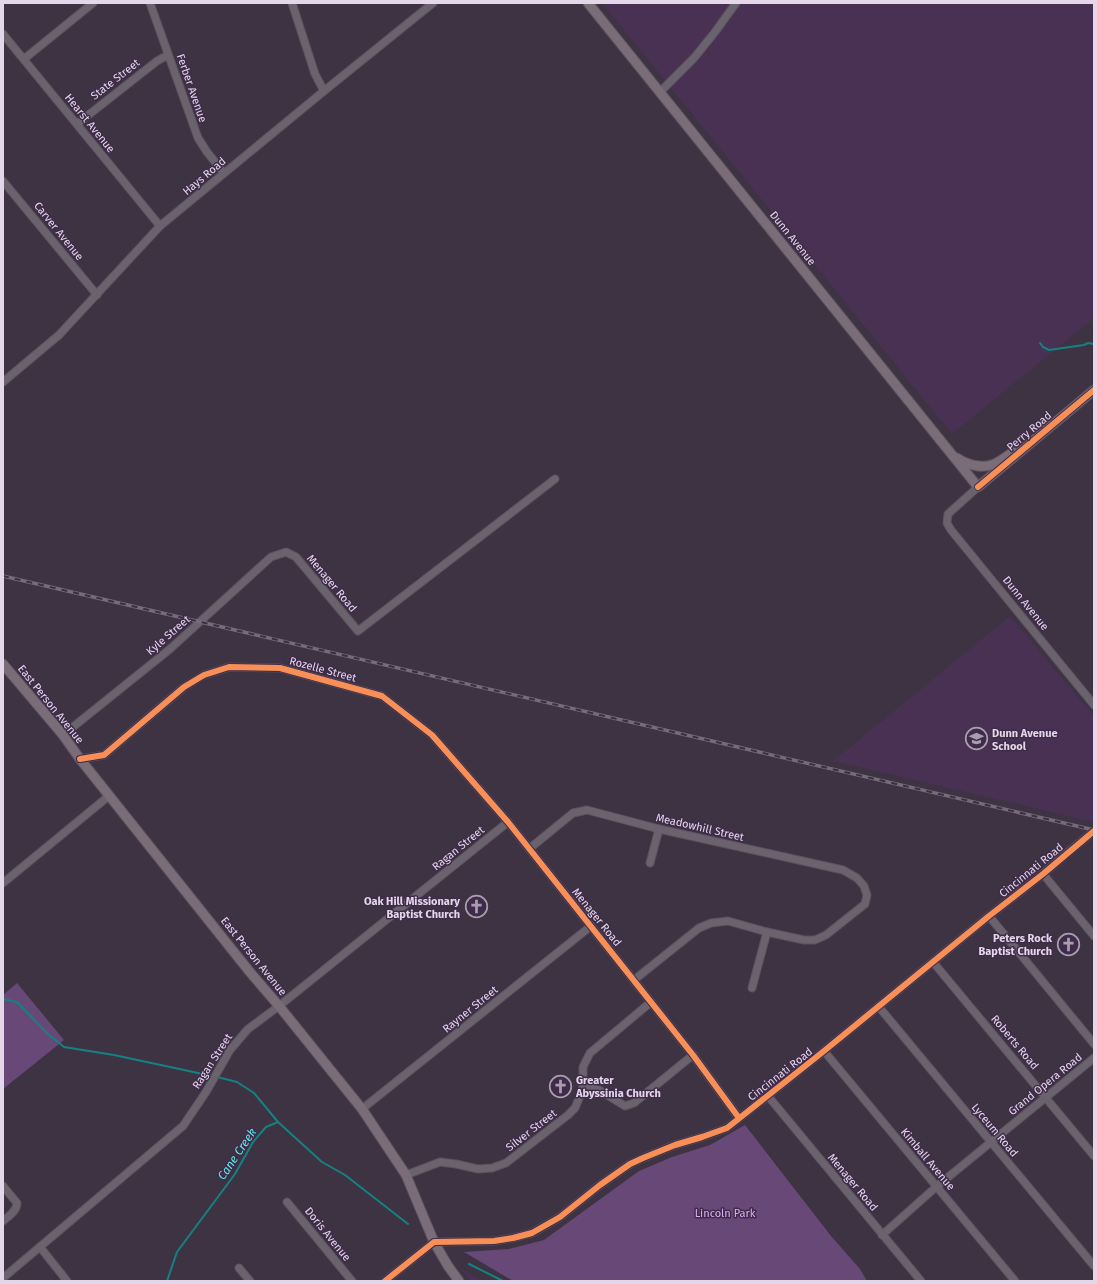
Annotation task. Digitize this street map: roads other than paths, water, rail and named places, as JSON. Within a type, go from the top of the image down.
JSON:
[{"type":"main road","name":"Dunn Avenue","points":[[588,3],[978,487]]},
{"type":"main road","name":"Perry Road","points":[[978,487],[1094,390]]},
{"type":"main road","points":[[952,456],[969,464],[981,466],[994,464],[1030,443]]},
{"type":"main road","name":"East Person Avenue","points":[[3,664],[63,735],[80,759],[249,971],[362,1109],[406,1175],[434,1242],[459,1281]]},
{"type":"street","points":[[24,59],[93,3]]},
{"type":"street","name":"Ferber Avenue","points":[[150,3],[198,138],[224,173]]},
{"type":"street","points":[[292,3],[315,74],[324,91]]},
{"type":"street","name":"Hays Road","points":[[3,382],[60,335],[160,226],[433,3]]},
{"type":"street","points":[[660,92],[694,58],[716,32],[736,3]]},
{"type":"street","name":"Hearst Avenue","points":[[3,34],[160,226]]},
{"type":"street","name":"State Street","points":[[77,124],[157,61],[168,55]]},
{"type":"street","name":"Carver Avenue","points":[[3,181],[97,295]]},
{"type":"street","name":"Menager Road","points":[[286,552],[296,556],[358,631],[555,479]]},
{"type":"street","name":"Perry Road","points":[[948,514],[978,487]]},
{"type":"street","name":"Dunn Avenue","points":[[948,514],[947,523],[951,530],[1094,705]]},
{"type":"street","name":"Kyle Street","points":[[63,735],[170,649],[271,557],[286,552]]},
{"type":"street","name":"Rozelle Street","points":[[80,759],[104,755],[184,687],[204,675],[229,667],[280,668],[382,696],[432,734]]},
{"type":"street","name":"Menager Road","points":[[432,734],[508,822],[693,1054],[739,1118]]},
{"type":"street","points":[[3,883],[110,795]]},
{"type":"street","name":"Meadowhill Street","points":[[529,849],[573,813],[587,810],[659,829],[844,870],[857,878],[864,886],[867,895],[864,904],[826,935],[815,940],[804,940],[767,932]]},
{"type":"street","name":"Ragan Street","points":[[3,1278],[183,1126],[230,1050],[248,1029],[279,1006],[508,822]]},
{"type":"street","points":[[650,863],[659,829]]},
{"type":"street","name":"Cincinnati Road","points":[[434,1242],[494,1241],[532,1233],[560,1218],[600,1185],[630,1164],[642,1158],[727,1128],[879,1007],[1094,831]]},
{"type":"street","points":[[1042,874],[1094,936]]},
{"type":"street","points":[[989,916],[1094,1044]]},
{"type":"street","points":[[634,980],[699,928],[711,923],[728,921],[767,932],[752,988]]},
{"type":"street","name":"Rayner Street","points":[[362,1109],[591,926]]},
{"type":"street","name":"Roberts Road","points":[[933,962],[1094,1156]]},
{"type":"street","points":[[651,1002],[590,1053],[583,1067],[583,1086],[599,1090],[625,1106],[634,1103],[693,1054]]},
{"type":"street","name":"Lyceum Road","points":[[879,1007],[1094,1266]]},
{"type":"street","name":"Kimball Avenue","points":[[824,1051],[1015,1281]]},
{"type":"street","name":"Grand Opera Road","points":[[882,1235],[936,1186],[1094,1058]]},
{"type":"street","name":"Silver Street","points":[[406,1175],[440,1162],[478,1169],[492,1168],[506,1163],[568,1116],[574,1108],[583,1086]]},
{"type":"street","name":"Menager Road","points":[[768,1096],[921,1281]]},
{"type":"street","points":[[3,1186],[17,1202],[17,1205],[13,1212],[3,1221]]},
{"type":"street","name":"Doris Avenue","points":[[288,1202],[352,1281]]},
{"type":"street","points":[[385,1281],[434,1242]]},
{"type":"street","points":[[40,1247],[67,1281]]},
{"type":"street","points":[[239,1268],[250,1281]]},
{"type":"waterway","points":[[1040,343],[1043,347],[1049,350],[1084,345],[1088,343],[1094,344]]},
{"type":"waterway","points":[[3,999],[17,1002],[48,1034],[64,1047],[114,1055],[212,1076]]},
{"type":"waterway","points":[[217,1077],[237,1082],[254,1093],[278,1122]]},
{"type":"waterway","name":"Cane Creek","points":[[167,1281],[177,1252],[235,1174],[253,1142],[266,1127],[278,1122],[322,1162],[345,1175],[408,1224]]},
{"type":"waterway","name":"Cane Creek","points":[[469,1264],[503,1281]]},
{"type":"railway","points":[[3,576],[1094,830]]},
{"type":"place","name":"Dunn Avenue School","points":[[977,739]]},
{"type":"place","name":"Oak Hill Missionary Baptist Church","points":[[476,907]]},
{"type":"place","name":"Peters Rock Baptist Church","points":[[1068,944]]},
{"type":"place","name":"Greater Abyssinia Church","points":[[560,1086]]},
{"type":"park label","name":"Lincoln Park","points":[[725,1213]]}]
